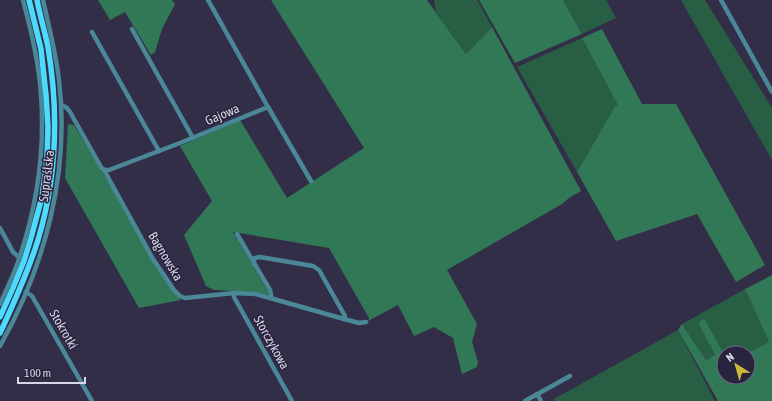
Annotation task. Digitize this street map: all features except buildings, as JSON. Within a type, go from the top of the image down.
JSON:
[{"type":"main road","points":[[0,317],[32,238],[42,197],[47,158],[48,127],[41,49],[29,0]]},
{"type":"main road","points":[[0,333],[20,291],[38,240],[49,198],[54,158],[54,94],[48,46],[36,0]]},
{"type":"street","name":"Supraślska","points":[[0,304],[20,258],[36,194],[41,157],[41,94],[35,50],[23,0]]},
{"type":"street","name":"Supraślska","points":[[0,346],[40,259],[50,221],[60,161],[62,129],[59,80],[54,46],[43,0]]},
{"type":"street","points":[[208,0],[311,181]]},
{"type":"street","points":[[721,0],[772,92]]},
{"type":"street","points":[[132,29],[193,138]]},
{"type":"street","points":[[92,32],[160,151]]},
{"type":"street","name":"Bagnowska","points":[[61,105],[67,108],[70,112],[153,259],[174,290],[180,296],[185,298],[234,294],[256,294],[359,323],[366,322]]},
{"type":"street","name":"Gajowa","points":[[104,170],[109,170],[160,151],[268,107]]},
{"type":"street","points":[[0,228],[13,252],[20,258]]},
{"type":"street","points":[[237,234],[270,290],[271,297]]},
{"type":"street","points":[[254,264],[255,258],[260,257],[316,267],[345,316],[344,319]]},
{"type":"street","name":"Stokrotki","points":[[26,292],[32,296],[92,401]]},
{"type":"street","name":"Storczykowa","points":[[234,294],[234,297],[292,401]]},
{"type":"street","points":[[534,401],[570,376]]},
{"type":"street","points":[[525,401],[539,398]]},
{"type":"green space","points":[[98,0],[172,0],[175,4],[162,29],[155,52],[151,55],[125,12],[110,20]]},
{"type":"green space","points":[[271,0],[427,0],[466,54],[492,27],[581,191],[562,204],[447,270],[477,324],[472,342],[478,362],[477,367],[462,374],[453,338],[434,327],[414,336],[398,305],[368,321],[369,318],[329,248],[233,232],[270,295],[256,292],[214,290],[206,286],[184,235],[212,201],[180,146],[240,120],[287,198],[364,148]]},
{"type":"green space","points":[[434,0],[477,0],[492,27],[466,54],[436,12]]},
{"type":"green space","points":[[479,0],[563,0],[582,34],[515,63]]},
{"type":"green space","points":[[563,0],[606,0],[616,18],[582,34]]},
{"type":"green space","points":[[681,0],[705,0],[772,108],[772,160]]},
{"type":"green space","points":[[602,29],[642,104],[676,104],[765,265],[736,282],[697,214],[616,241],[577,172],[615,106],[618,105],[582,38]]},
{"type":"green space","points":[[582,38],[619,105],[615,106],[577,172],[517,67]]},
{"type":"green space","points":[[68,124],[74,125],[175,293],[181,300],[139,308],[65,178]]},
{"type":"green space","points":[[772,275],[772,401],[718,401],[678,330],[682,324],[706,360],[715,355],[698,323],[704,318],[719,345],[716,345],[716,385],[756,385],[756,348],[769,342],[745,289]]},
{"type":"green space","points":[[745,289],[769,342],[756,348],[756,345],[719,345],[703,318],[698,323],[715,355],[706,360],[682,324]]},
{"type":"green space","points":[[678,330],[715,401],[555,401],[554,399]]}]
